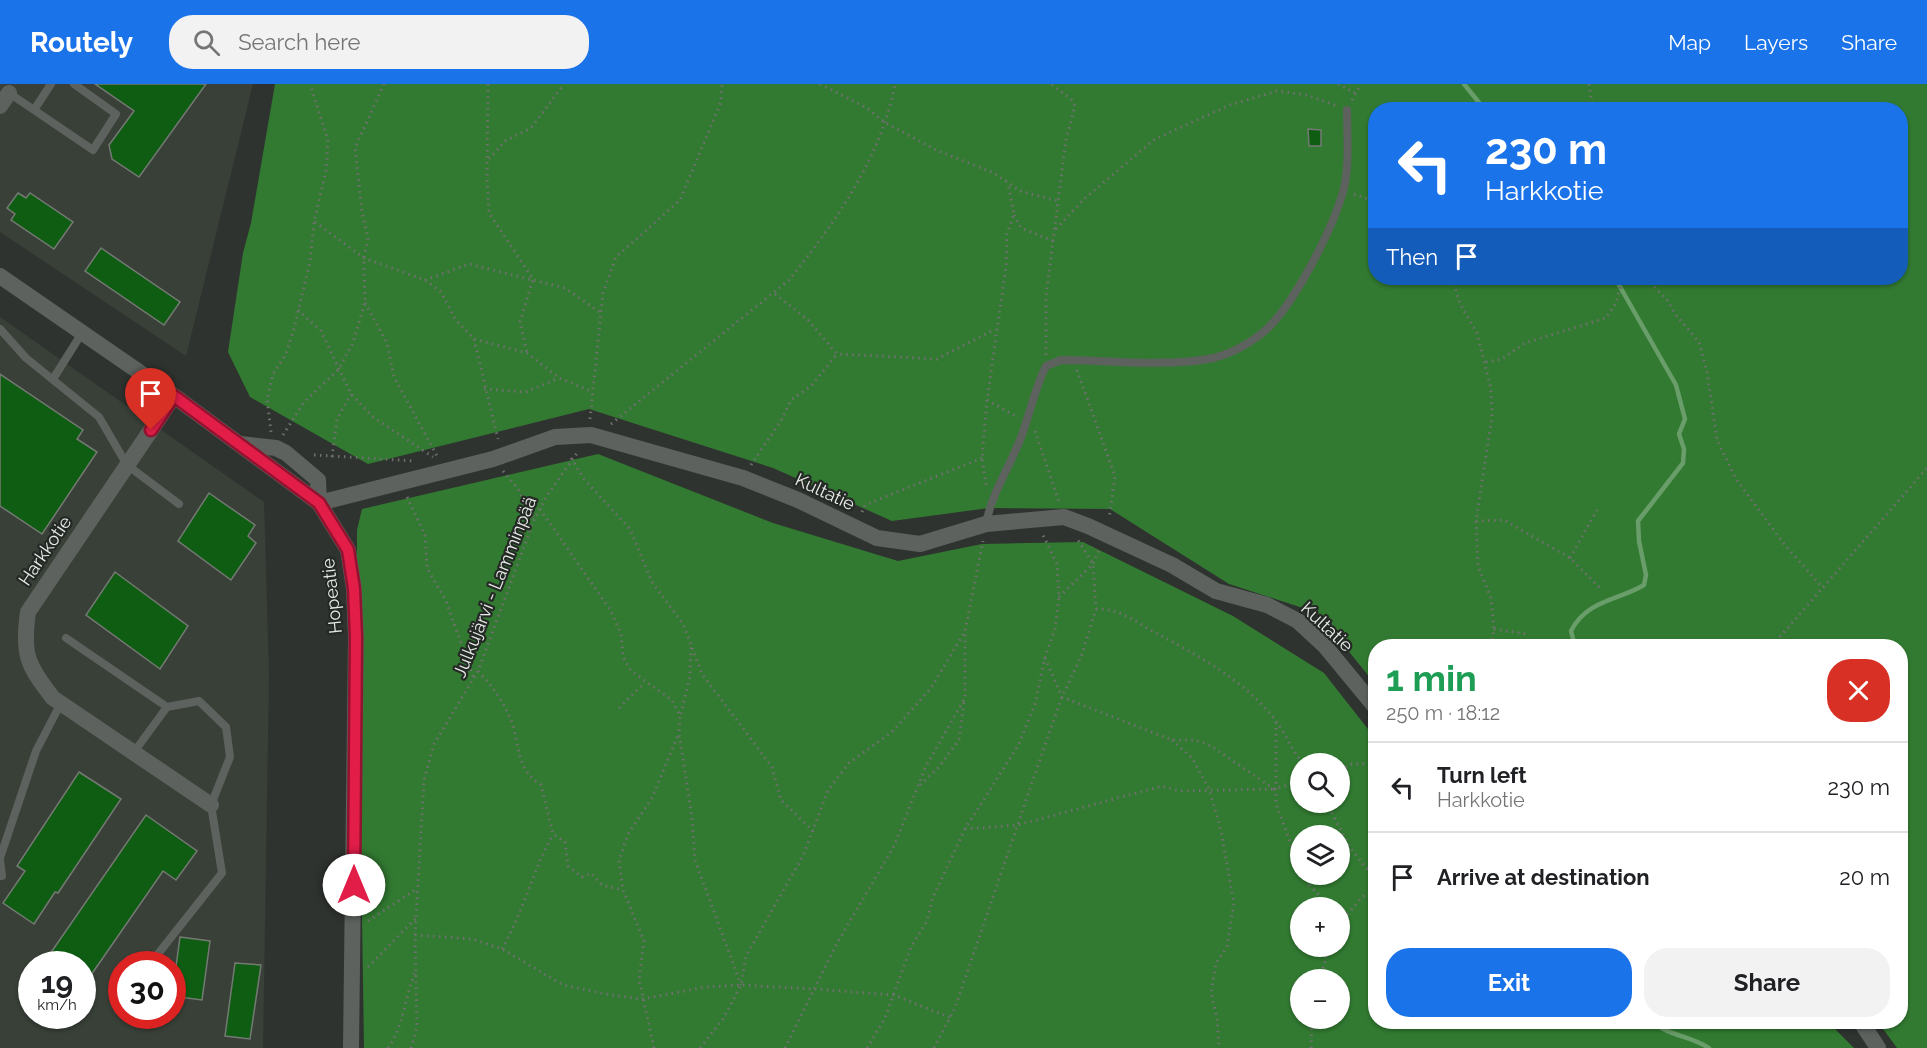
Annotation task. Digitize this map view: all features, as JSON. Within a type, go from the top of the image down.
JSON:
[{"type":"street","name":"Hopeatie","points":[[1,279],[174,396],[319,503],[348,550],[354,589],[356,637],[351,1048]]},
{"type":"street","name":"Harkkotie","points":[[174,396],[28,612],[23,643],[33,674],[53,698],[212,805]]},
{"type":"street","name":"Kultatie","points":[[319,503],[498,457],[555,437],[591,435],[743,478],[798,500],[877,538],[920,544],[987,516],[1039,519],[1064,517],[1172,565],[1216,591],[1267,605],[1298,621],[1323,645],[1368,698]]},
{"type":"street","points":[[241,444],[281,451],[318,480],[319,503]]},
{"type":"street","points":[[1866,1029],[1878,1048]]},
{"type":"lane","points":[[34,110],[51,84]]},
{"type":"lane","points":[[4,99],[34,110],[93,150],[116,114],[74,84]]},
{"type":"lane","points":[[987,516],[1026,420],[1035,387],[1046,366],[1061,360],[1186,362],[1209,359],[1228,353],[1262,333],[1289,301],[1331,225],[1344,190],[1347,110]]},
{"type":"lane","points":[[0,330],[26,358],[99,417],[127,465],[179,504]]},
{"type":"lane","points":[[52,380],[82,333]]},
{"type":"lane","points":[[66,638],[167,707]]},
{"type":"lane","points":[[134,752],[167,707],[200,701],[226,727],[230,757],[212,805],[222,873],[160,951]]},
{"type":"lane","points":[[2,876],[0,859],[36,751],[61,704]]},
{"type":"path","points":[[281,451],[267,417],[267,399],[273,374],[286,354],[310,262],[315,222],[324,188],[328,140],[310,84]]},
{"type":"path","points":[[281,451],[304,402],[338,370],[353,343],[365,302],[364,258],[368,238],[359,191],[355,148],[384,84]]},
{"type":"path","points":[[488,84],[489,213],[532,279],[520,322],[527,353]]},
{"type":"path","points":[[489,159],[505,141],[531,128],[564,84]]},
{"type":"path","points":[[591,435],[589,410],[603,293],[616,257],[681,200],[721,102],[722,84]]},
{"type":"path","points":[[820,84],[867,108],[884,122],[936,150],[994,173],[1008,184],[1039,197],[1058,201]]},
{"type":"path","name":"Julkujärvi - Lamminpää","points":[[411,1048],[417,1027],[415,934],[424,780],[434,744],[478,671],[534,520],[571,458],[591,435],[618,420],[775,294],[812,251],[848,198],[869,161],[895,84]]},
{"type":"path","points":[[1046,366],[1046,296],[1066,140],[1075,106],[1071,99],[1051,84]]},
{"type":"path","points":[[1272,84],[1277,91]]},
{"type":"path","points":[[1338,84],[1356,94]]},
{"type":"path","points":[[1056,229],[1083,200],[1155,139],[1230,105],[1277,91],[1307,94],[1347,110],[1361,84]]},
{"type":"path","points":[[1589,84],[1592,102]]},
{"type":"path","points":[[1008,184],[1014,214],[1021,228],[1053,241]]},
{"type":"path","points":[[1344,190],[1368,199]]},
{"type":"path","points":[[918,786],[938,768],[959,740],[965,698],[965,631],[987,516],[982,458],[987,400],[995,329],[1006,267],[1007,234],[1014,214]]},
{"type":"path","points":[[315,222],[364,258],[425,280],[441,292],[455,319],[474,339],[527,353],[559,378],[591,391]]},
{"type":"path","points":[[425,280],[469,264],[565,288],[601,313]]},
{"type":"path","points":[[1454,285],[1460,304],[1477,333],[1486,362],[1492,417],[1476,521],[1478,566],[1491,598],[1494,629],[1492,639]]},
{"type":"path","points":[[1486,362],[1502,358],[1525,343],[1606,318],[1616,303],[1620,285]]},
{"type":"path","points":[[1653,285],[1699,342],[1707,372],[1717,440],[1736,479],[1784,544],[1823,588]]},
{"type":"path","points":[[775,294],[808,320],[837,354],[937,359],[995,329]]},
{"type":"path","points":[[365,302],[387,343],[394,377],[441,463]]},
{"type":"path","points":[[298,309],[321,331],[351,394],[387,428],[441,463]]},
{"type":"path","points":[[474,339],[498,457],[519,489],[534,520]]},
{"type":"path","points":[[743,478],[782,419],[791,400],[811,386],[837,354]]},
{"type":"path","points":[[1059,597],[1093,564],[1106,534],[1115,476],[1074,360]]},
{"type":"path","points":[[484,389],[526,392],[559,378]]},
{"type":"path","points":[[332,457],[337,419],[351,394]]},
{"type":"path","points":[[934,1048],[951,1018],[1062,697],[1081,657],[1096,609],[1093,564],[1064,517],[1035,430],[1026,420],[987,400]]},
{"type":"path","points":[[281,451],[332,457],[419,461]]},
{"type":"path","points":[[571,458],[585,479],[630,529],[652,582],[683,624],[702,674],[772,766],[781,800],[813,831]]},
{"type":"path","points":[[854,527],[865,506],[982,458]]},
{"type":"path","points":[[430,462],[441,463]]},
{"type":"path","points":[[1778,639],[1927,468]]},
{"type":"path","points":[[400,482],[425,535],[427,568],[446,601],[474,678]]},
{"type":"path","points":[[540,509],[611,611],[621,634],[623,657],[631,671],[644,683],[672,700],[680,716]]},
{"type":"path","points":[[1570,558],[1597,510]]},
{"type":"path","points":[[867,1048],[885,1018],[910,947],[927,921],[933,897],[965,829],[1020,744],[1035,704],[1045,657],[1055,629],[1059,597],[1057,564],[1043,537],[1039,519]]},
{"type":"path","points":[[1476,521],[1504,520],[1570,558],[1600,588]]},
{"type":"path","points":[[1096,609],[1109,608],[1185,646],[1242,687],[1276,720],[1296,753]]},
{"type":"path","points":[[1494,629],[1526,634]]},
{"type":"path","points":[[700,1048],[723,1019],[741,985],[746,956],[802,856],[828,790],[849,763],[892,732],[931,688],[965,631]]},
{"type":"path","points":[[691,644],[690,676],[680,716],[679,733],[692,818],[695,860],[741,985]]},
{"type":"path","points":[[1045,657],[1062,697],[1172,740],[1192,758],[1209,789],[1220,826],[1234,903],[1227,947],[1216,963],[1211,993],[1217,1018],[1219,1048]]},
{"type":"path","points":[[478,671],[496,689],[512,721],[517,752],[533,780],[541,785],[554,834],[565,842],[568,866],[582,877],[591,873],[602,885],[623,890]]},
{"type":"path","points":[[620,708],[644,683]]},
{"type":"path","points":[[785,1048],[836,945],[894,846],[926,766],[965,698]]},
{"type":"path","points":[[1276,720],[1276,804],[1290,841]]},
{"type":"path","points":[[654,1048],[639,980],[644,941],[623,890],[619,860],[628,834],[652,798],[666,769],[679,733]]},
{"type":"path","points":[[1172,740],[1195,740],[1211,746],[1275,789]]},
{"type":"path","points":[[1350,765],[1368,763]]},
{"type":"path","points":[[965,829],[1018,825],[1162,786],[1179,791],[1275,789],[1290,785]]},
{"type":"path","points":[[1332,813],[1351,849],[1368,870]]},
{"type":"path","points":[[502,949],[520,917],[538,862],[554,834]]},
{"type":"path","points":[[1309,885],[1321,897]]},
{"type":"path","points":[[354,930],[418,888]]},
{"type":"path","points":[[1350,908],[1368,893]]},
{"type":"path","points":[[352,983],[417,916]]},
{"type":"path","points":[[415,934],[473,939],[502,949],[562,985],[642,999],[706,987],[741,985],[814,989],[894,994],[951,1018]]},
{"type":"path","points":[[388,1048],[395,1037],[408,989],[417,969]]},
{"type":"path","points":[[1311,1048],[1312,1029]]},
{"type":"shaded area","points":[[0,84],[253,84],[186,356],[0,232]]},
{"type":"shaded area","points":[[0,317],[264,502],[269,675],[263,1048],[0,1048]]},
{"type":"green space","points":[[275,84],[1927,84],[1927,1048],[1897,1048],[1883,1029],[1908,1029],[1908,639],[1368,639],[1368,675],[1318,613],[1229,584],[1110,509],[989,508],[892,521],[773,468],[589,409],[368,464],[250,397],[228,352],[243,253],[251,223]]},
{"type":"green space","points":[[598,454],[773,523],[898,561],[982,544],[1083,542],[1233,616],[1324,673],[1368,729],[1368,1029],[1835,1029],[1854,1048],[364,1048],[357,530],[362,509]]},
{"type":"building","points":[[95,84],[206,84],[139,177],[112,159],[109,145],[134,111]]},
{"type":"building","points":[[1308,129],[1321,130],[1321,146],[1309,146]]},
{"type":"building","points":[[18,193],[26,198],[30,193],[73,222],[54,249],[11,220],[15,214],[7,208]]},
{"type":"building","points":[[101,248],[180,302],[164,325],[85,271]]},
{"type":"building","points":[[0,374],[83,430],[77,439],[97,452],[42,534],[0,506]]},
{"type":"building","points":[[209,493],[255,525],[248,536],[256,543],[231,580],[178,541]]},
{"type":"building","points":[[115,572],[188,626],[160,669],[86,615]]},
{"type":"building","points":[[79,772],[121,799],[58,893],[55,892],[34,924],[3,903],[25,871],[17,866]]},
{"type":"building","points":[[146,815],[197,851],[176,880],[163,871],[96,968],[96,951],[52,951]]},
{"type":"building","points":[[180,937],[210,941],[202,1000],[186,998],[186,951],[178,951]]},
{"type":"building","points":[[235,963],[261,965],[250,1039],[225,1036]]},
{"type":"waterway","points":[[1464,84],[1479,102]]},
{"type":"waterway","points":[[1573,639],[1571,631],[1585,613],[1603,602],[1644,585],[1646,575],[1639,541],[1638,521],[1683,463],[1684,449],[1679,434],[1685,419],[1676,385],[1619,285]]},
{"type":"waterway","points":[[1664,1029],[1709,1048]]},
{"type":"route","points":[[151,430],[174,396],[319,503],[348,550],[354,589],[356,637],[354,885]]}]
